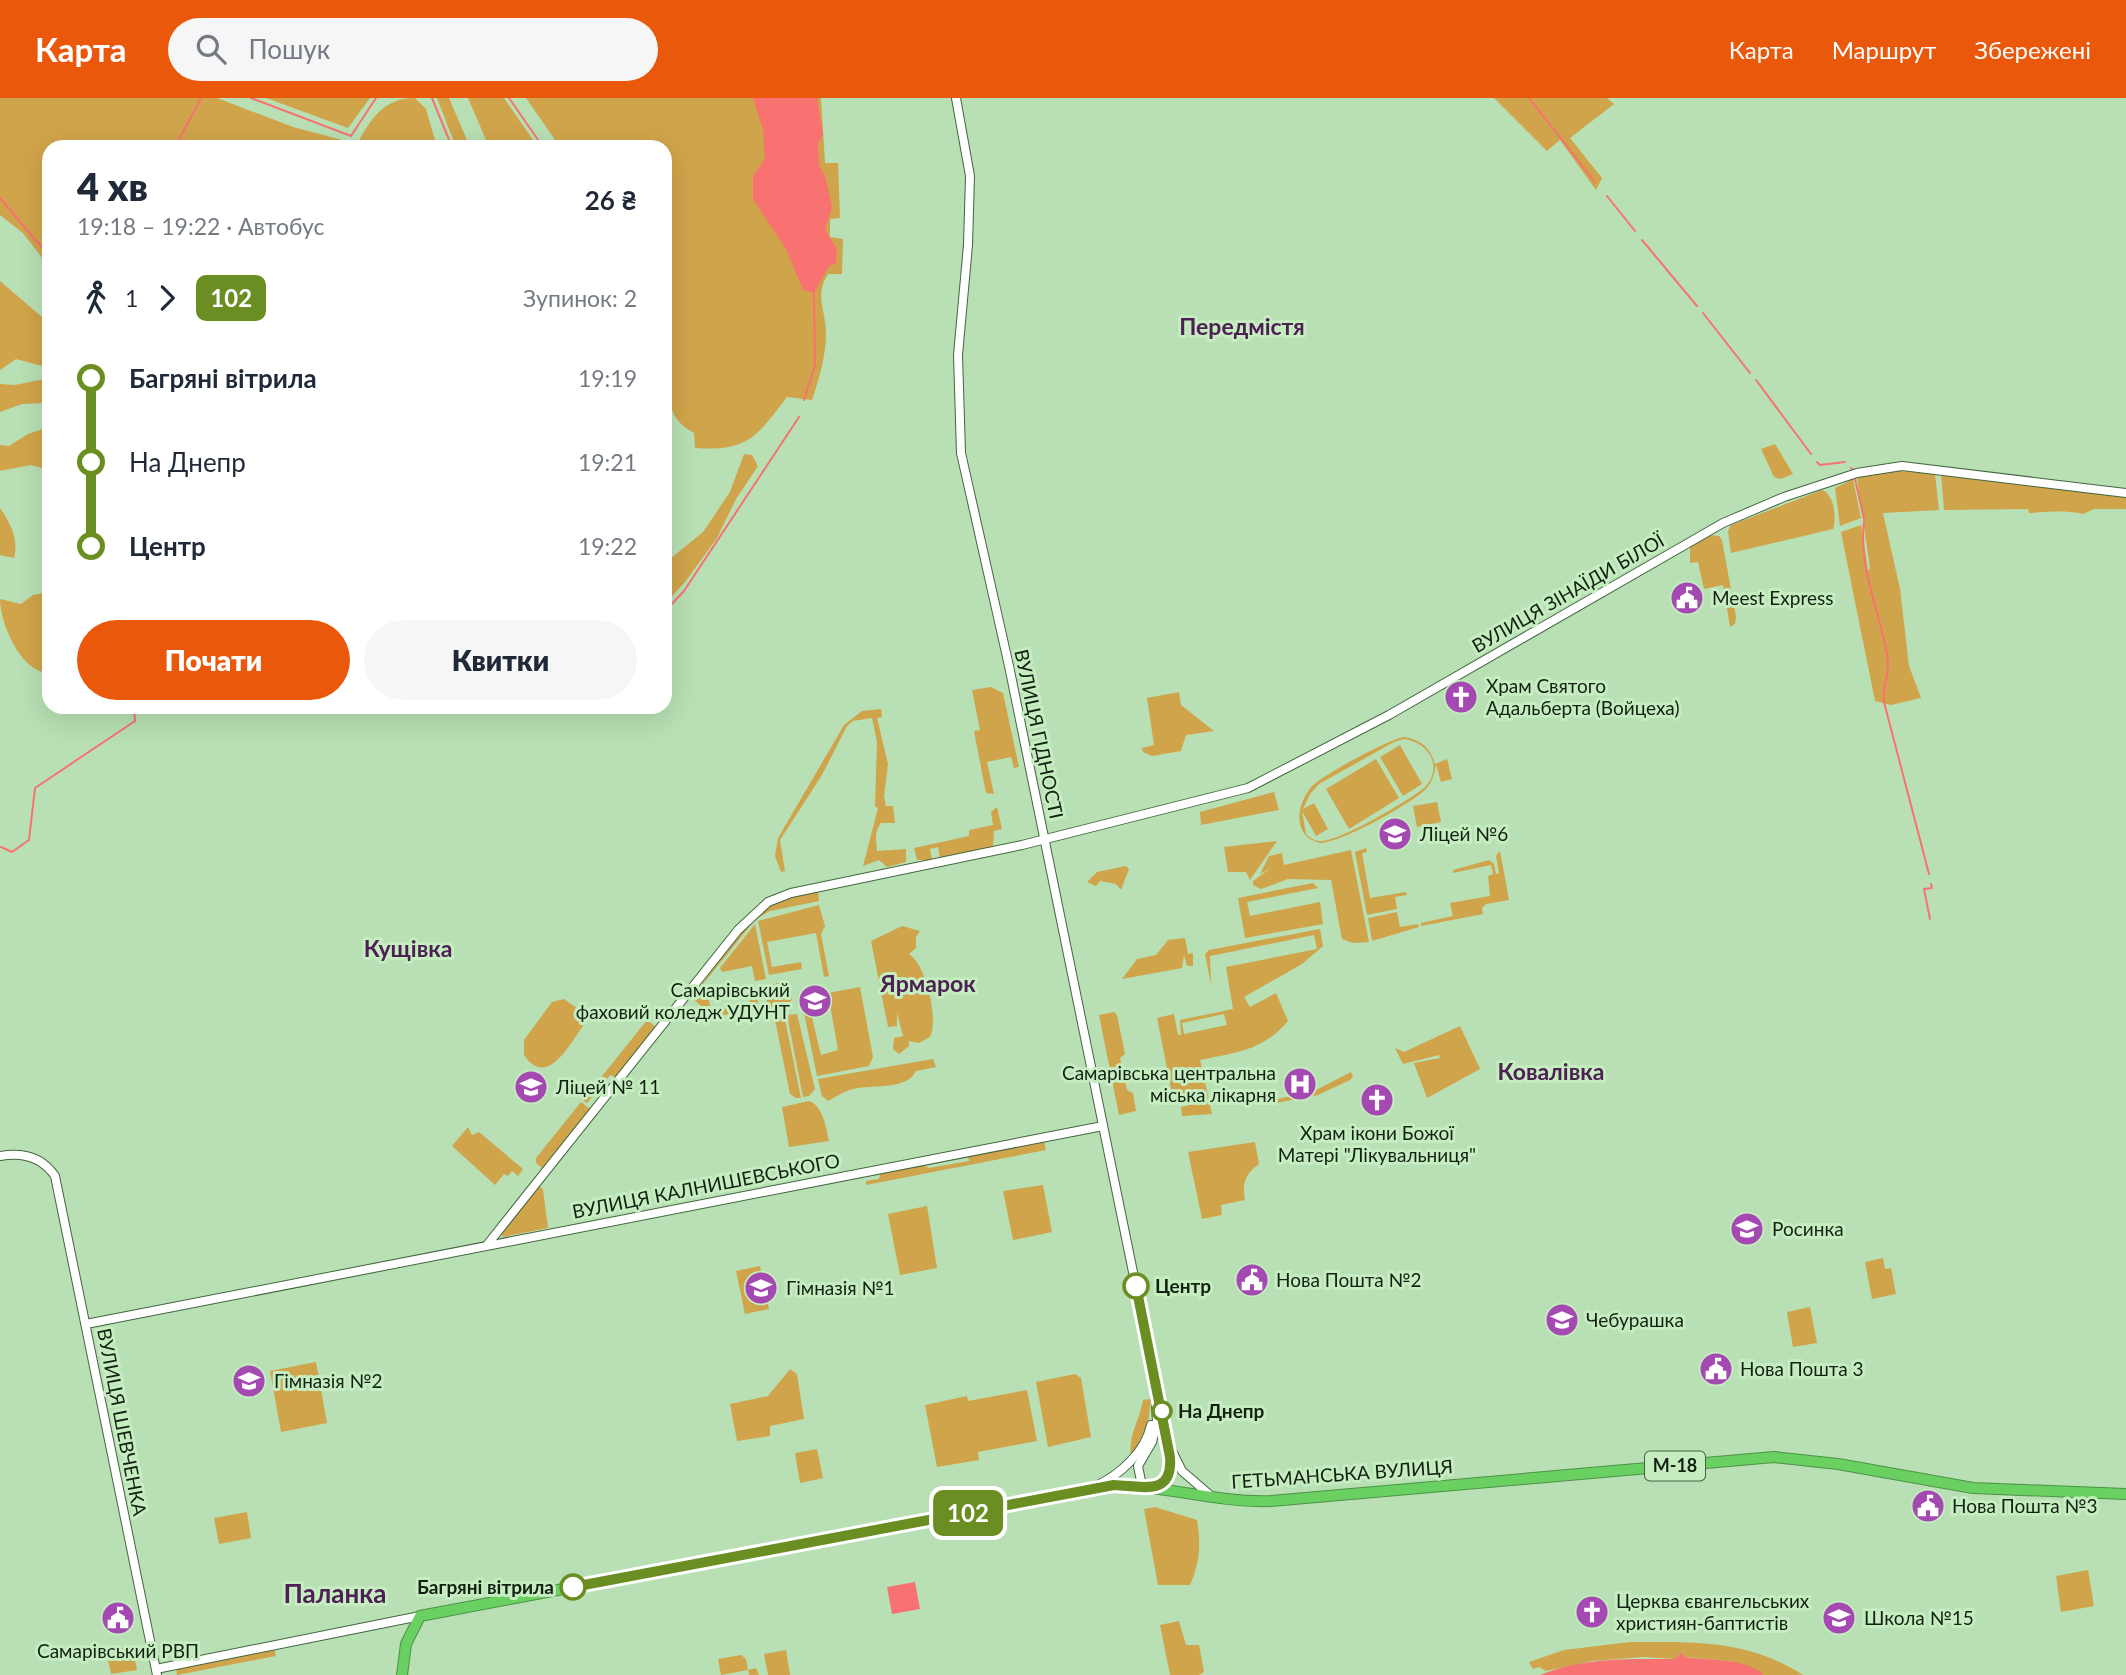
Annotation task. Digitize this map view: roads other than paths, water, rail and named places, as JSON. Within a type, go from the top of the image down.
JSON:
[{"type":"highway","name":"ГЕТЬМАНСЬКА ВУЛИЦЯ","points":[[419,1616],[1114,1485],[1149,1487],[1219,1500],[1271,1501],[1774,1457],[1838,1464],[1973,1488],[2126,1494]]},
{"type":"highway","points":[[402,1675],[406,1644],[419,1616]]},
{"type":"street","name":"ВУЛИЦЯ ГІДНОСТІ","points":[[956,98],[970,176],[968,245],[958,355],[961,453],[1045,838],[1103,1126],[1154,1373],[1167,1438],[1171,1468],[1169,1478],[1157,1487],[1149,1487],[1141,1481],[1138,1466],[1152,1442],[1157,1422],[1154,1373]]},
{"type":"street","name":"ВУЛИЦЯ ЗІНАЇДИ БІЛОЇ","points":[[487,1245],[730,940],[768,902],[840,882],[1045,838],[1230,794],[1270,779],[1399,709],[1692,539],[1753,509],[1857,473],[1902,466],[2126,493]]},
{"type":"street","name":"ВУЛИЦЯ КАЛНИШЕВСЬКОГО","points":[[86,1324],[1103,1126]]},
{"type":"street","name":"ВУЛИЦЯ ШЕВЧЕНКА","points":[[0,1156],[27,1156],[42,1163],[55,1176],[157,1672]]},
{"type":"street","name":"ВУЛИЦЯ ГІДНОСТІ","points":[[1086,1491],[1122,1469],[1144,1443],[1153,1416],[1154,1373]]},
{"type":"street","name":"ВУЛИЦЯ ГІДНОСТІ","points":[[1167,1438],[1182,1471],[1194,1484],[1219,1500]]},
{"type":"street","name":"ГЕТЬМАНСЬКА ВУЛИЦЯ","points":[[157,1672],[419,1616]]},
{"type":"waterway","points":[[179,140],[201,98]]},
{"type":"waterway","points":[[251,98],[351,136],[376,98]]},
{"type":"waterway","points":[[432,98],[449,140]]},
{"type":"waterway","points":[[509,98],[538,140]]},
{"type":"waterway","points":[[1529,98],[1595,182]]},
{"type":"waterway","points":[[1607,196],[1635,231]]},
{"type":"waterway","points":[[0,198],[42,248]]},
{"type":"waterway","points":[[1642,240],[1697,306]]},
{"type":"waterway","points":[[804,400],[815,365],[814,291]]},
{"type":"waterway","points":[[1703,313],[1750,373]]},
{"type":"waterway","points":[[1756,380],[1811,454]]},
{"type":"waterway","points":[[672,604],[684,591],[799,417]]},
{"type":"waterway","points":[[1817,462],[1820,465],[1845,462]]},
{"type":"waterway","points":[[1855,479],[1864,519]]},
{"type":"waterway","points":[[1864,522],[1867,574],[1888,660],[1884,702],[1929,874]]},
{"type":"waterway","points":[[1,847],[12,852],[29,840],[35,788],[135,721],[134,714]]},
{"type":"waterway","points":[[1930,919],[1924,889],[1932,888],[1931,884]]},
{"type":"place","name":"Meest Express","points":[[1687,598]]},
{"type":"place","name":"Храм Святого Адальберта (Войцеха)","points":[[1461,697]]},
{"type":"place","name":"Ліцей №6","points":[[1395,834]]},
{"type":"place","name":"Самарівський фаховий коледж УДУНТ","points":[[815,1001]]},
{"type":"place","name":"Самарівська центральна міська лікарня","points":[[1300,1084]]},
{"type":"place","name":"Ліцей № 11","points":[[531,1087]]},
{"type":"place","name":"Храм ікони Божої Матері \"Лікувальниця\"","points":[[1377,1100]]},
{"type":"place","name":"Росинка","points":[[1747,1229]]},
{"type":"place","name":"Нова Пошта №2","points":[[1252,1280]]},
{"type":"place","name":"Центр","points":[[1136,1286]]},
{"type":"place","name":"Гімназія №1","points":[[761,1288]]},
{"type":"place","name":"Чебурашка","points":[[1562,1320]]},
{"type":"place","name":"Нова Пошта 3","points":[[1716,1369]]},
{"type":"place","name":"Гімназія №2","points":[[249,1381]]},
{"type":"place","name":"На Днепр","points":[[1162,1411]]},
{"type":"place","name":"Нова Пошта №3","points":[[1928,1506]]},
{"type":"place","name":"Багряні вітрила","points":[[573,1587]]},
{"type":"place","name":"Церква євангельських християн-баптистів","points":[[1592,1612]]},
{"type":"place","name":"Самарівський РВП","points":[[118,1618]]},
{"type":"place","name":"Школа №15","points":[[1839,1618]]},
{"type":"district","name":"Передмістя","points":[[1242,327]]},
{"type":"district","name":"Кущівка","points":[[408,949]]},
{"type":"district","name":"Ярмарок","points":[[928,984]]},
{"type":"district","name":"Ковалівка","points":[[1551,1072]]},
{"type":"district","name":"Паланка","points":[[335,1594]]}]
